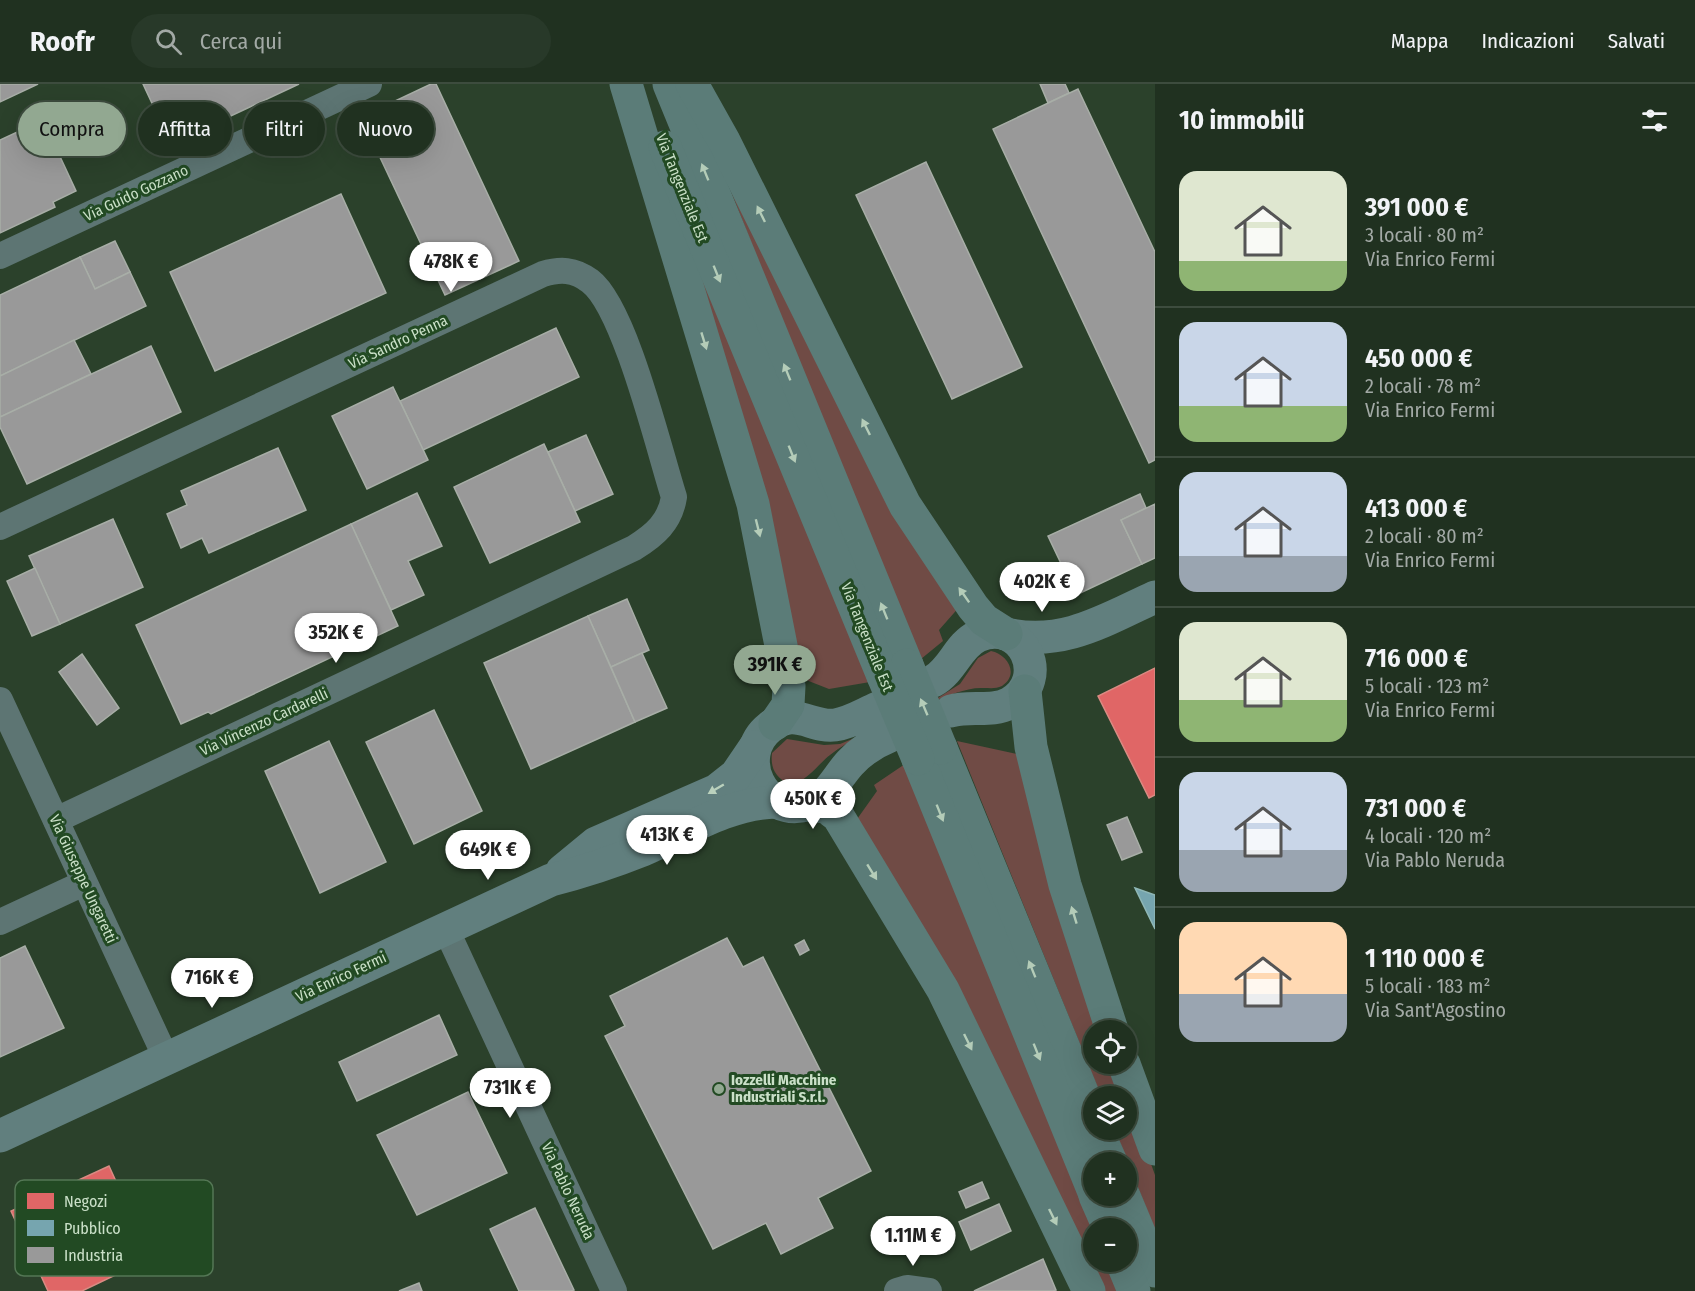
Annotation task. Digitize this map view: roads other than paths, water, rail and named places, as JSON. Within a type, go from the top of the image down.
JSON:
[{"type":"main road","points":[[626,84],[761,537],[789,686],[788,705],[765,735]]},
{"type":"main road","name":"Via Tangenziale Est","points":[[639,84],[908,674]]},
{"type":"main road","name":"Via Tangenziale Est","points":[[669,84],[908,674],[929,753],[1083,1165]]},
{"type":"main road","points":[[692,84],[729,152],[905,506],[973,607],[984,620],[1006,634]]},
{"type":"main road","points":[[1027,685],[1031,747],[1065,885],[1109,1020]]},
{"type":"main road","name":"Via Tangenziale Est","points":[[929,753],[1083,1096]]},
{"type":"main road","points":[[791,804],[826,807],[837,816],[924,956],[1089,1291]]},
{"type":"main road","points":[[1128,1074],[1155,1149]]},
{"type":"main road","points":[[1128,1206],[1155,1271]]},
{"type":"main road","points":[[1126,1272],[1134,1291]]},
{"type":"street","name":"Via Guido Gozzano","points":[[0,256],[369,84]]},
{"type":"street","name":"Via Sandro Penna","points":[[0,527],[532,279],[559,270],[575,272],[591,281],[613,309],[674,497],[668,518],[659,530],[634,548]]},
{"type":"street","name":"Via Vincenzo Cardarelli","points":[[56,820],[634,548]]},
{"type":"street","points":[[908,674],[949,669],[960,651],[977,636],[988,632],[1038,639],[1077,632],[1155,597]]},
{"type":"street","points":[[951,711],[1000,707],[1027,685],[1045,658],[1077,632]]},
{"type":"street","points":[[1006,634],[1022,644],[1027,653],[1027,685]]},
{"type":"street","name":"Via Giuseppe Ungaretti","points":[[0,700],[166,1058]]},
{"type":"street","points":[[798,717],[833,725],[883,722],[862,751],[824,795],[791,804],[757,780],[752,758],[765,735],[798,717]]},
{"type":"street","name":"Via Enrico Fermi","points":[[551,880],[596,843],[717,790],[736,775],[765,735]]},
{"type":"street","name":"Via Enrico Fermi","points":[[0,1136],[551,880],[607,864],[731,810],[754,803],[791,804]]},
{"type":"street","points":[[0,922],[84,882]]},
{"type":"street","name":"Via Pablo Neruda","points":[[446,929],[614,1291]]},
{"type":"street","points":[[897,1291],[907,1288],[929,1291]]},
{"type":"place","name":"Iozzelli Macchine Industriali S.r.l.","points":[[719,1089]]}]
